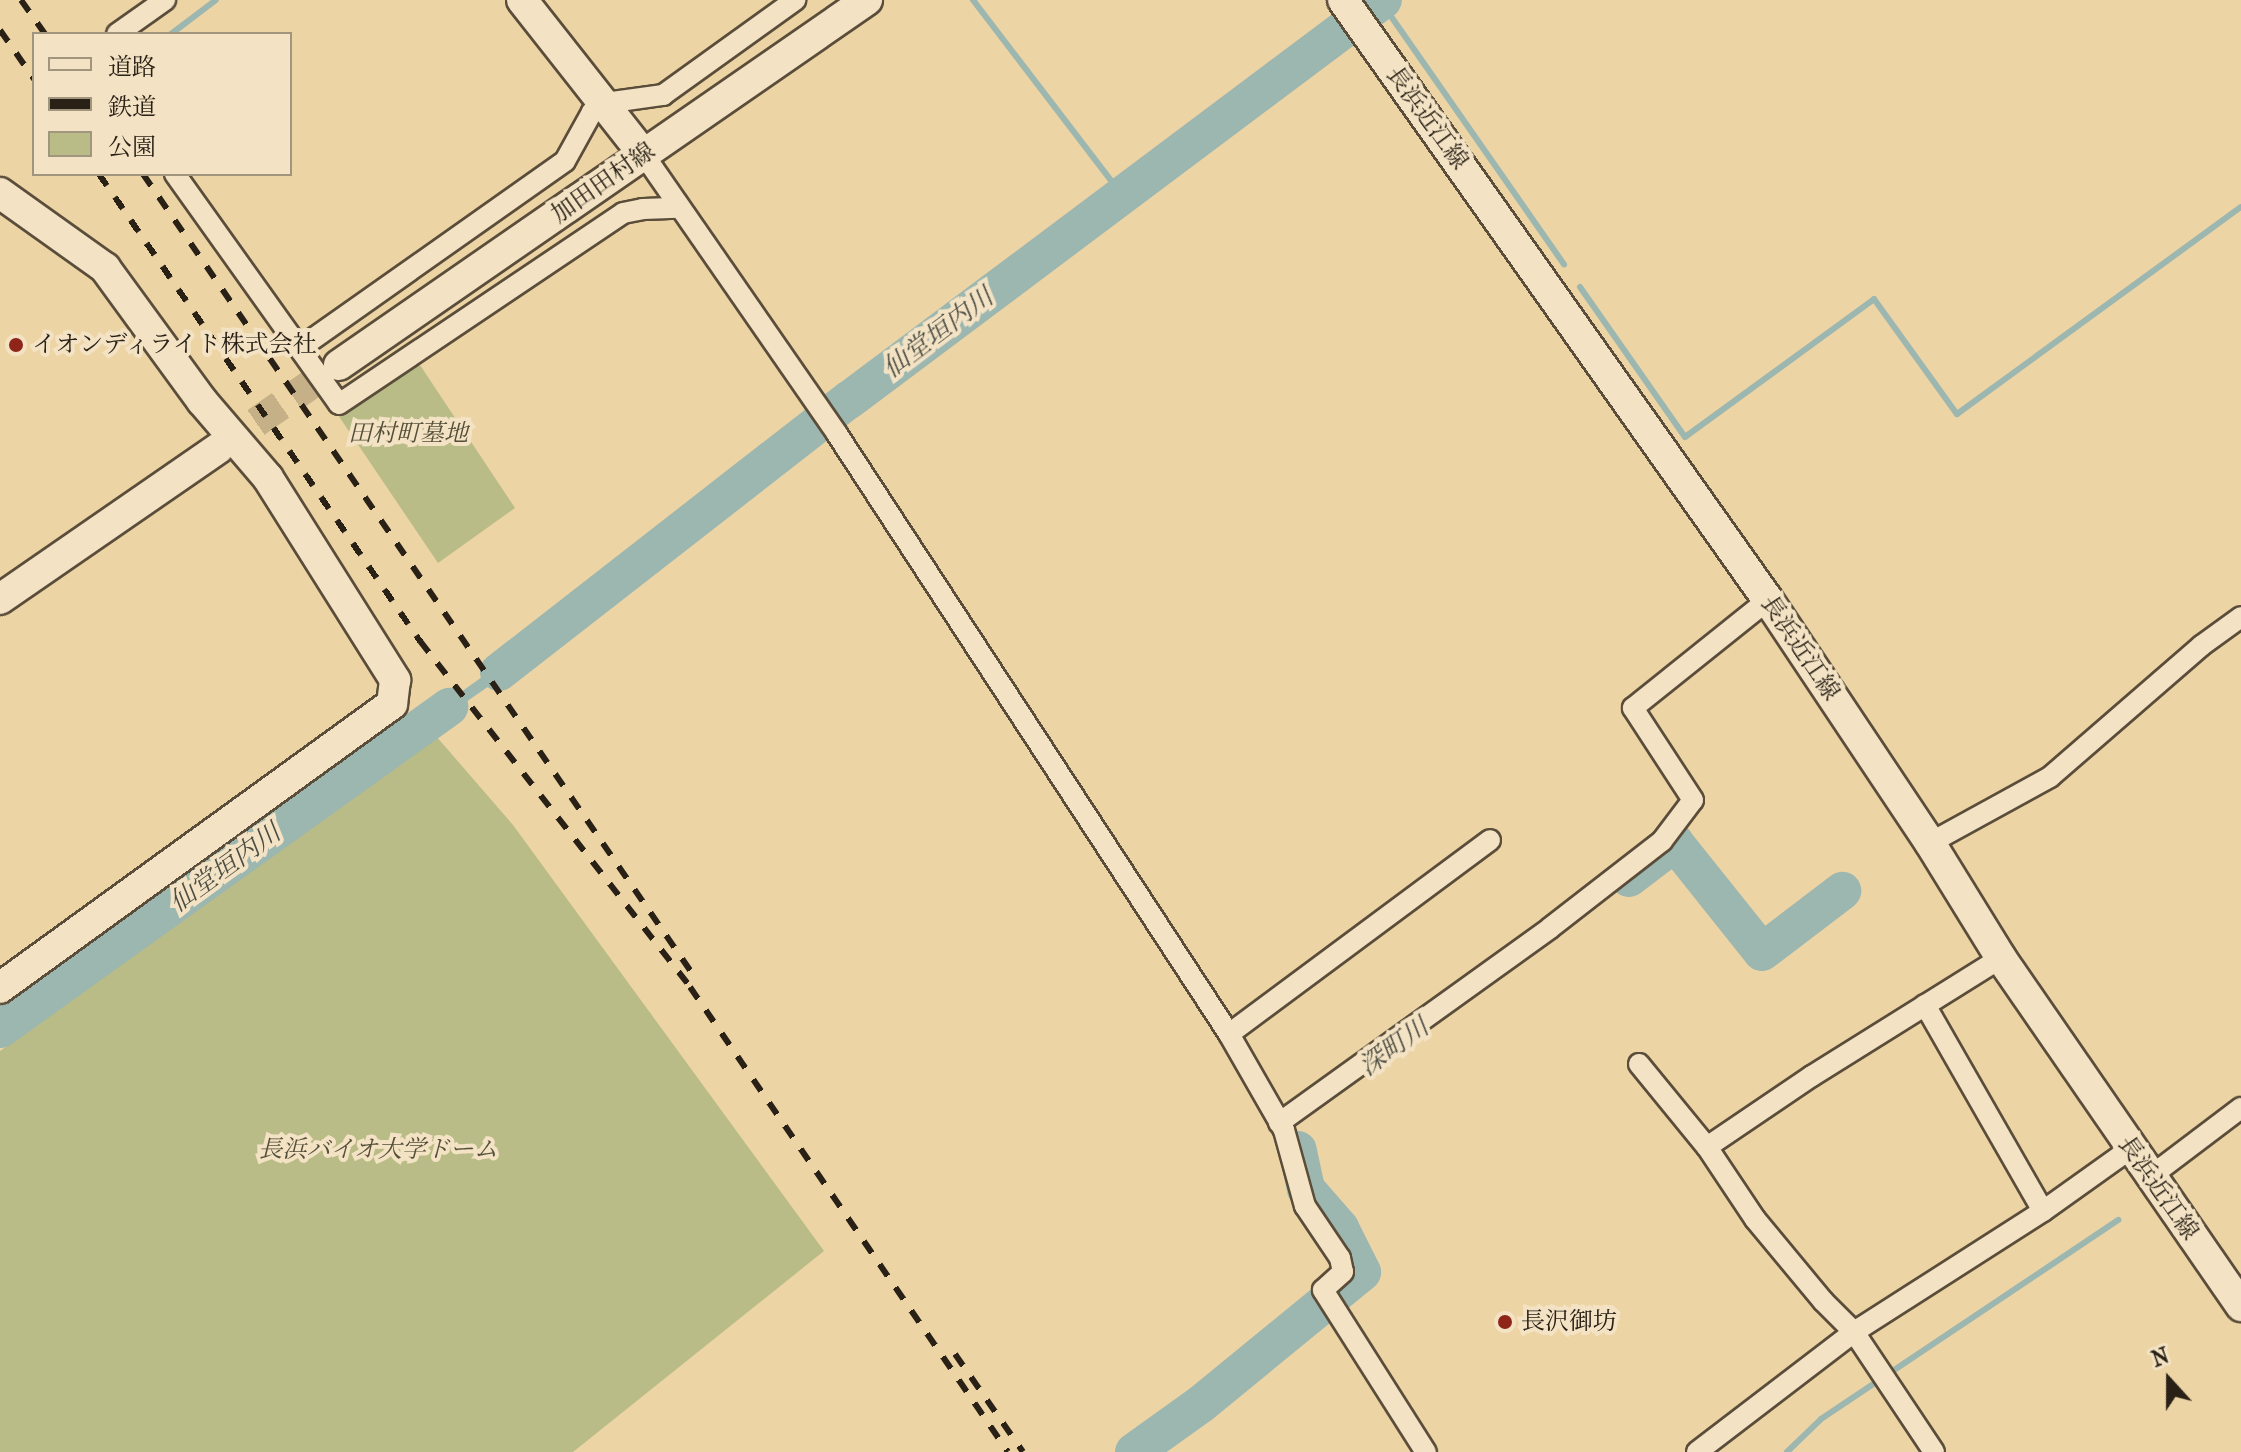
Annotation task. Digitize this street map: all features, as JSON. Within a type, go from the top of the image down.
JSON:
[{"type":"main road","points":[[522,0],[644,155]]},
{"type":"main road","name":"加田田村線","points":[[339,365],[867,0]]},
{"type":"main road","name":"長浜近江線","points":[[1344,2],[1768,600],[1930,843],[2001,958],[2241,1306]]},
{"type":"main road","points":[[0,193],[105,268],[202,401],[268,478],[395,680],[392,704],[0,988]]},
{"type":"main road","points":[[0,599],[219,448]]},
{"type":"street","points":[[120,32],[165,0]]},
{"type":"street","points":[[300,348],[565,161],[592,112],[605,103],[663,95],[795,0]]},
{"type":"street","points":[[644,155],[834,430],[1019,708],[1229,1034],[1279,1123],[1305,1206],[1340,1258],[1343,1272],[1323,1290],[1426,1452]]},
{"type":"street","points":[[176,176],[339,404],[623,213],[680,208]]},
{"type":"street","points":[[1279,1123],[1550,928],[1662,841],[1693,800],[1633,708],[1768,600]]},
{"type":"street","points":[[1930,843],[2050,777],[2201,646],[2241,617]]},
{"type":"street","points":[[1229,1034],[1490,840]]},
{"type":"street","points":[[1707,1147],[2001,958]]},
{"type":"street","points":[[1925,1005],[2043,1211]]},
{"type":"street","points":[[1639,1064],[1707,1147],[1755,1219],[1823,1301],[1854,1332],[1934,1452]]},
{"type":"street","points":[[2151,1176],[2241,1108]]},
{"type":"street","points":[[1697,1452],[1854,1332],[2043,1211],[2130,1149]]},
{"type":"green space","name":"田村町墓地","points":[[416,359],[515,508],[438,563],[338,415]]},
{"type":"green space","name":"長浜バイオ大学ドーム","points":[[436,736],[513,825],[824,1251],[573,1452],[0,1452],[0,1051]]},
{"type":"water","points":[[496,667],[502,677],[453,711],[447,702]]},
{"type":"waterway","points":[[174,32],[216,0]]},
{"type":"waterway","points":[[973,0],[1122,195]]},
{"type":"waterway","name":"仙堂垣内川","points":[[499,672],[849,400],[1383,0]]},
{"type":"waterway","points":[[1381,2],[1564,264]]},
{"type":"waterway","points":[[1580,287],[1685,437],[1874,299],[1957,414],[2241,207]]},
{"type":"waterway","name":"仙堂垣内川","points":[[0,1029],[449,707]]},
{"type":"waterway","name":"深町川","points":[[1629,878],[1675,843],[1762,952],[1842,891]]},
{"type":"waterway","name":"深町川","points":[[1134,1452],[1201,1404],[1362,1272],[1340,1228],[1306,1189],[1298,1150]]},
{"type":"waterway","points":[[1787,1452],[1821,1419],[2118,1220]]},
{"type":"tunnel","points":[[219,448],[339,365]]},
{"type":"railway","points":[[21,0],[44,32]]},
{"type":"railway","points":[[0,30],[32,76]]},
{"type":"railway","points":[[100,176],[420,641],[690,987],[1008,1452]]},
{"type":"railway","points":[[144,176],[696,979]]},
{"type":"railway","points":[[955,1354],[1023,1452]]},
{"type":"place","name":"イオンディライト株式会社","points":[[16,345]]},
{"type":"place","name":"長沢御坊","points":[[1505,1322]]}]
